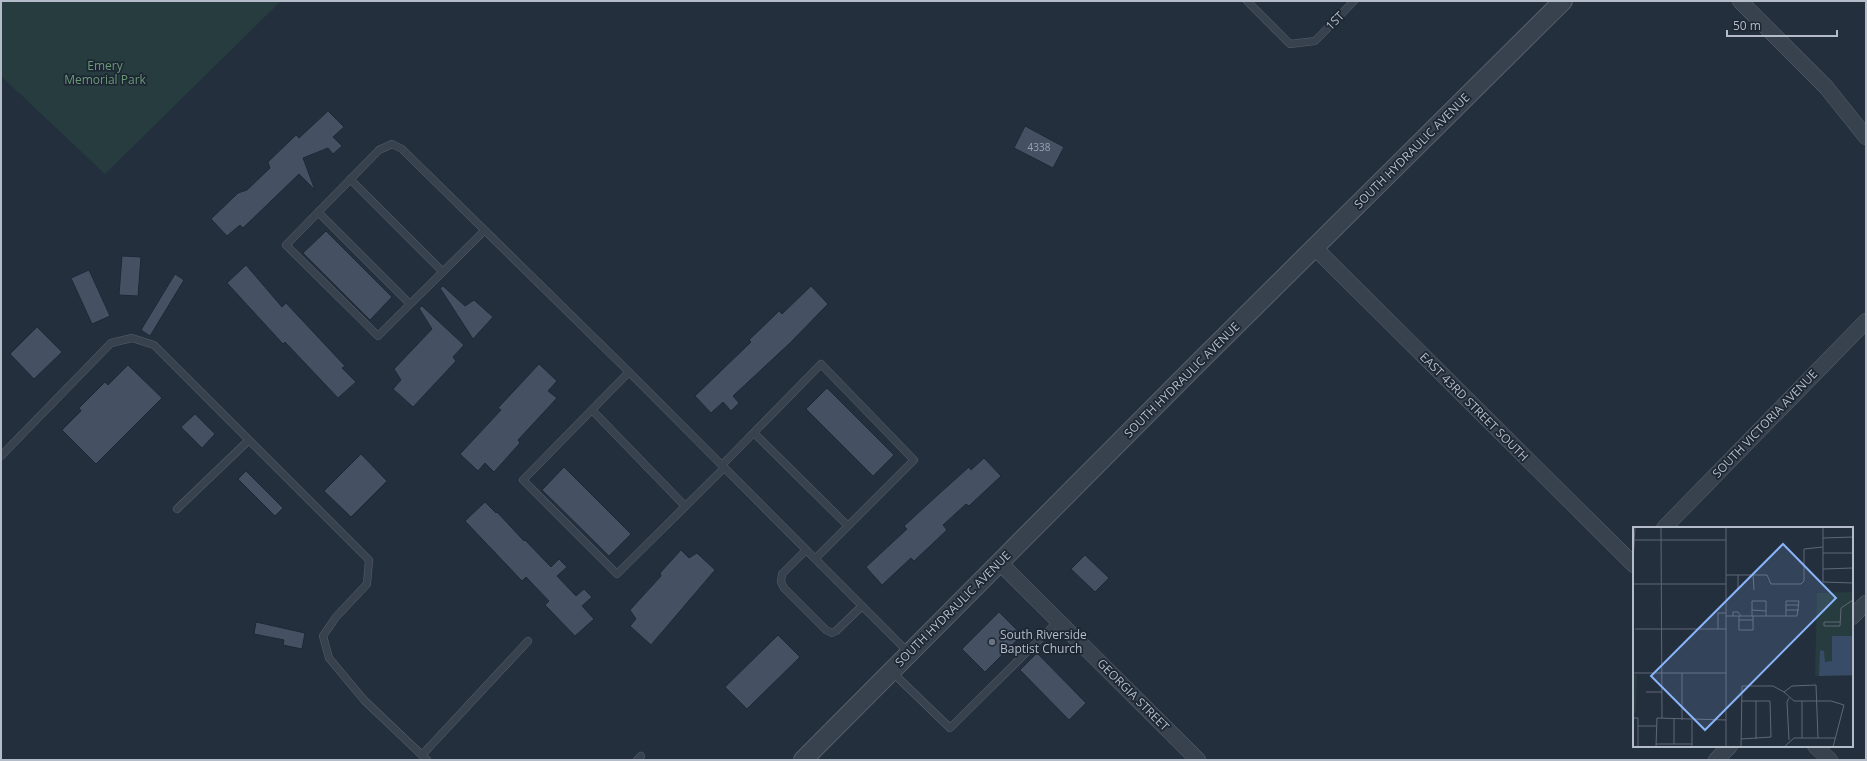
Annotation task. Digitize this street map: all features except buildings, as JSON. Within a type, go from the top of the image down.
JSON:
[{"type":"street","name":"SOUTH HYDRAULIC AVENUE","points":[[803,760],[1563,1]]},
{"type":"street","points":[[1740,1],[1826,87],[1866,137]]},
{"type":"street","name":"EAST 43RD STREET SOUTH","points":[[1315,248],[1633,562]]},
{"type":"street","name":"SOUTH VICTORIA AVENUE","points":[[1665,527],[1866,320]]},
{"type":"street","name":"GEORGIA STREET","points":[[1000,563],[1198,760]]},
{"type":"street","points":[[1853,616],[1866,603]]},
{"type":"street","points":[[1716,760],[1729,747]]},
{"type":"street","points":[[1817,747],[1830,760]]},
{"type":"lane","name":"1ST","points":[[1247,1],[1290,44],[1315,41],[1354,1]]},
{"type":"lane","points":[[484,231],[378,336],[286,245],[379,150],[392,144],[402,149],[629,372],[909,654]]},
{"type":"lane","points":[[350,179],[443,272]]},
{"type":"lane","points":[[318,212],[410,304]]},
{"type":"lane","points":[[1,456],[111,343],[132,338],[154,345],[369,560],[367,584],[336,617],[323,636],[329,658],[364,700],[424,757],[528,641]]},
{"type":"lane","points":[[629,372],[523,480],[617,574],[723,467],[821,364],[914,460],[815,559]]},
{"type":"lane","points":[[592,410],[685,506]]},
{"type":"lane","points":[[754,433],[848,526]]},
{"type":"lane","points":[[177,509],[249,440]]},
{"type":"lane","points":[[806,550],[782,574],[781,582],[784,588],[826,630],[832,633],[862,606]]},
{"type":"lane","points":[[891,671],[950,728],[1058,621]]},
{"type":"green space","name":"Emery Memorial Park","points":[[1,1],[281,1],[105,174],[1,76]]},
{"type":"place","name":"South Riverside Baptist Church","points":[[992,642]]}]
